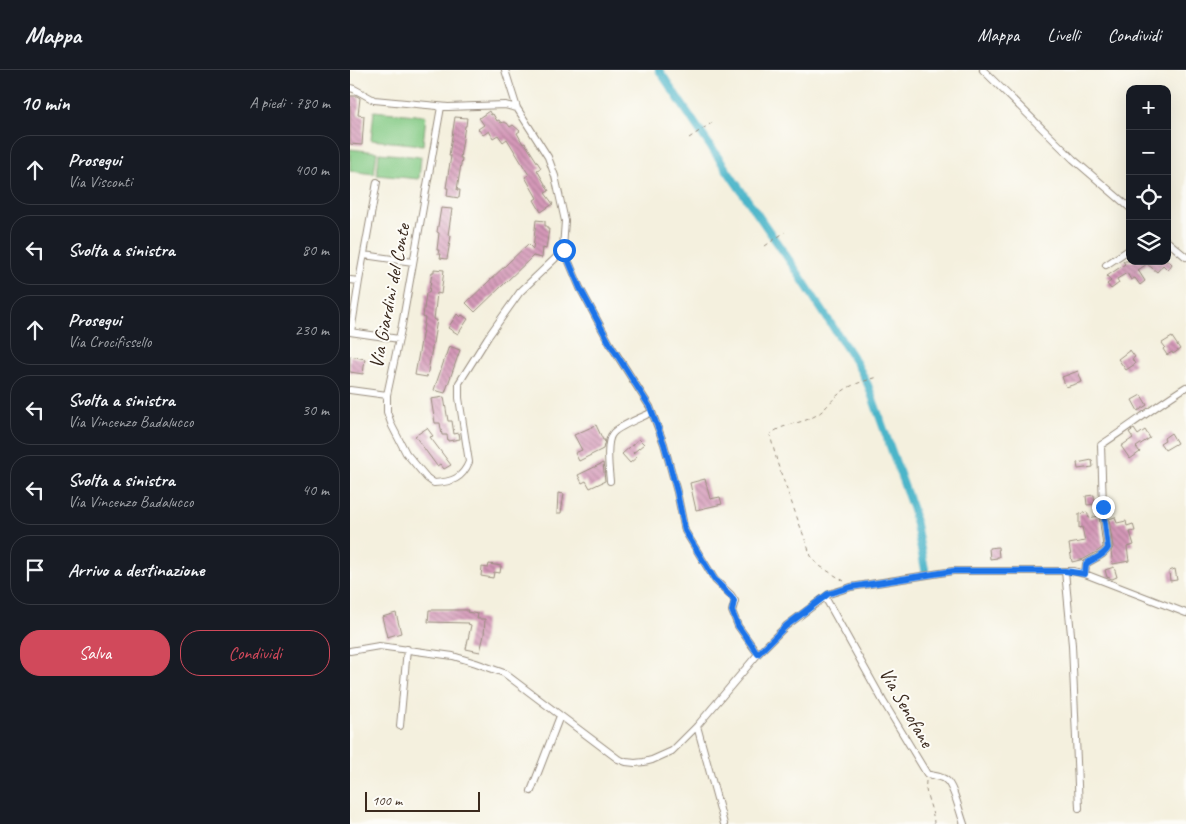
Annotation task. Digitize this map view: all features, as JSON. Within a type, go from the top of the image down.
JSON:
[{"type":"street","points":[[505,70],[517,108],[548,157],[555,176],[565,221],[563,248],[580,288],[610,344],[652,412],[664,444],[685,531],[715,580],[734,601],[732,611],[738,626],[758,654]]},
{"type":"street","points":[[983,70],[1073,159],[1126,205]]},
{"type":"street","points":[[350,88],[374,100],[440,107],[505,105],[517,108]]},
{"type":"street","name":"Via Giardini del Conte","points":[[440,107],[387,395],[387,412],[406,453],[427,478],[434,483],[453,480],[465,471],[469,462],[458,398],[459,384],[488,337],[520,292],[564,250]]},
{"type":"street","points":[[377,182],[350,332],[399,338]]},
{"type":"street","points":[[1171,244],[1186,257]]},
{"type":"street","points":[[1106,265],[1126,252]]},
{"type":"street","points":[[364,255],[413,262]]},
{"type":"street","points":[[350,280],[359,281]]},
{"type":"street","points":[[1085,574],[1086,564],[1099,558],[1108,548],[1103,507],[1101,444],[1186,387]]},
{"type":"street","points":[[350,390],[387,395]]},
{"type":"street","points":[[610,480],[607,460],[610,438],[613,432],[652,412]]},
{"type":"street","points":[[350,651],[379,646],[453,656],[504,673],[618,759],[636,763],[652,760],[672,751],[697,726],[758,654],[786,626],[828,594],[848,588],[953,571],[1065,571],[1085,574],[1186,613]]},
{"type":"street","points":[[1065,571],[1072,645],[1079,808]]},
{"type":"street","name":"Via Senofane","points":[[825,597],[927,774],[946,780],[951,786],[964,824]]},
{"type":"street","points":[[400,726],[407,650]]},
{"type":"street","points":[[531,791],[560,716]]},
{"type":"street","points":[[697,726],[724,824]]},
{"type":"path","points":[[689,138],[713,122]]},
{"type":"path","points":[[765,246],[785,232]]},
{"type":"path","points":[[848,588],[846,581],[818,565],[811,556],[778,465],[770,434],[822,413],[839,394],[848,388],[878,377]]},
{"type":"path","points":[[927,774],[925,784],[934,824]]},
{"type":"green space","points":[[374,111],[426,116],[423,145],[371,140]]},
{"type":"green space","points":[[350,149],[377,152],[374,174],[350,171]]},
{"type":"green space","points":[[379,153],[421,157],[419,179],[377,175]]},
{"type":"building","points":[[350,96],[360,98],[358,115],[364,116],[362,145],[350,144]]},
{"type":"building","points":[[489,111],[497,121],[507,123],[510,127],[513,125],[520,131],[517,133],[523,144],[525,143],[541,168],[537,170],[549,191],[545,193],[553,204],[541,212],[534,200],[537,198],[525,177],[529,175],[507,139],[503,142],[498,135],[493,138],[489,131],[483,135],[478,129],[484,125],[479,118]]},
{"type":"building","points":[[455,117],[467,118],[460,158],[462,158],[457,190],[460,190],[459,198],[447,196],[448,188],[446,188]]},
{"type":"building","points":[[441,208],[452,209],[448,235],[451,236],[447,259],[440,258],[441,254],[438,254],[439,250],[437,250],[439,233],[437,232]]},
{"type":"building","points":[[536,220],[545,221],[545,226],[549,229],[546,249],[543,248],[542,258],[533,256],[475,312],[466,303],[528,244],[533,249]]},
{"type":"building","points":[[1123,261],[1126,261],[1126,265],[1146,265],[1138,270],[1145,281],[1140,285],[1135,278],[1131,280],[1127,273],[1117,279],[1119,283],[1111,289],[1107,284],[1111,281],[1107,276],[1125,264]]},
{"type":"building","points":[[1171,263],[1172,264],[1168,270],[1163,265],[1171,265]]},
{"type":"building","points":[[1148,265],[1163,265],[1157,272]]},
{"type":"building","points":[[434,269],[444,270],[441,294],[437,293],[434,320],[437,320],[427,377],[415,375],[425,318],[423,317],[426,293],[429,293]]},
{"type":"building","points":[[457,314],[468,319],[458,334],[448,328]]},
{"type":"building","points":[[1172,337],[1180,349],[1173,354],[1172,352],[1167,355],[1162,343]]},
{"type":"building","points":[[449,346],[460,350],[445,393],[434,390]]},
{"type":"building","points":[[1130,350],[1135,357],[1132,359],[1135,364],[1126,370],[1118,359]]},
{"type":"building","points":[[350,356],[365,359],[363,374],[350,372]]},
{"type":"building","points":[[1078,371],[1082,382],[1066,387],[1062,377]]},
{"type":"building","points":[[1141,395],[1147,405],[1138,411],[1132,400]]},
{"type":"building","points":[[444,397],[448,421],[452,421],[454,434],[459,433],[460,439],[448,441],[447,435],[442,435],[440,423],[435,423],[431,399]]},
{"type":"building","points":[[596,425],[603,440],[605,440],[603,449],[579,461],[575,453],[582,450],[574,435]]},
{"type":"building","points":[[427,428],[433,436],[430,437],[451,465],[444,469],[440,464],[437,466],[415,436]]},
{"type":"building","points":[[1134,429],[1138,435],[1145,430],[1150,438],[1136,447],[1140,452],[1130,459],[1121,446],[1133,438],[1129,432]]},
{"type":"building","points":[[1171,433],[1177,443],[1165,450],[1160,443]]},
{"type":"building","points":[[639,439],[644,444],[633,453],[637,457],[630,463],[622,454]]},
{"type":"building","points":[[1092,460],[1093,467],[1078,469],[1077,463]]},
{"type":"building","points":[[603,463],[605,481],[590,488],[586,481],[582,483],[578,475]]},
{"type":"building","points":[[705,479],[710,499],[720,497],[722,504],[696,510],[690,483]]},
{"type":"building","points":[[558,493],[564,494],[561,513],[557,513]]},
{"type":"building","points":[[1094,495],[1095,504],[1087,505],[1086,496]]},
{"type":"building","points":[[1087,512],[1089,518],[1099,516],[1103,547],[1084,559],[1072,562],[1069,544],[1085,541],[1082,527],[1079,528],[1079,514]]},
{"type":"building","points":[[1115,517],[1117,523],[1126,521],[1127,526],[1133,524],[1135,531],[1130,532],[1134,545],[1127,547],[1129,561],[1113,564],[1111,552],[1113,547],[1109,519]]},
{"type":"building","points":[[998,547],[999,557],[990,559],[989,548]]},
{"type":"building","points":[[489,564],[501,566],[500,573],[494,572],[493,578],[481,576],[482,567],[488,568]]},
{"type":"building","points":[[1114,567],[1117,577],[1112,579],[1107,577],[1105,570]]},
{"type":"building","points":[[1175,569],[1177,580],[1170,581],[1169,571]]},
{"type":"building","points":[[429,610],[468,610],[467,612],[478,614],[477,619],[485,619],[480,652],[466,649],[471,625],[469,623],[428,622]]},
{"type":"building","points":[[396,613],[401,633],[387,637],[382,617]]},
{"type":"waterway","points":[[659,70],[796,270],[857,364],[868,385],[913,510],[925,569]]},
{"type":"route","points":[[564,250],[580,288],[610,344],[650,407],[664,444],[685,531],[715,580],[734,601],[732,611],[738,626],[758,654],[786,626],[828,594],[851,587],[953,571],[1073,571],[1085,574],[1086,564],[1099,558],[1108,548],[1103,507]]}]
